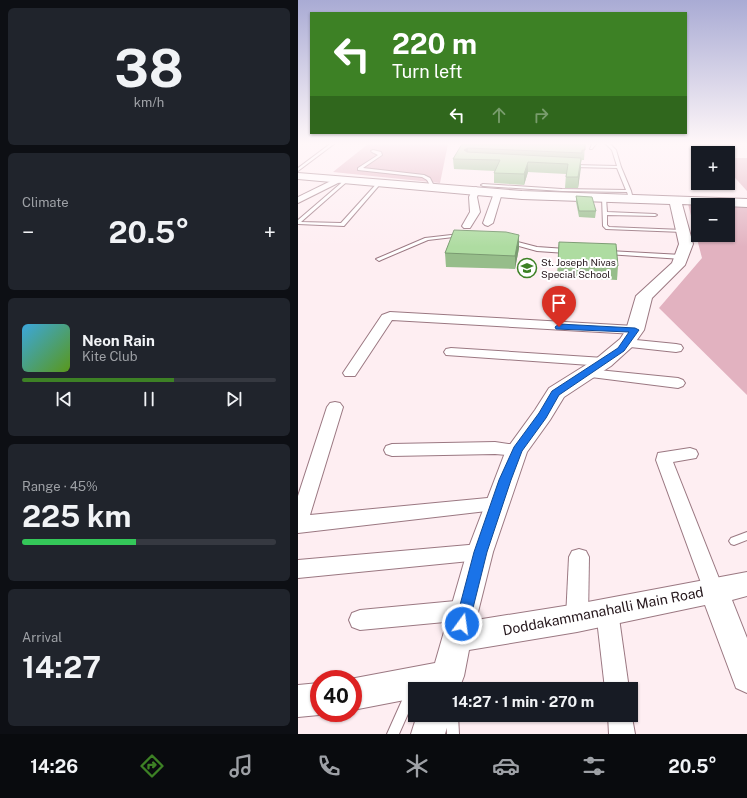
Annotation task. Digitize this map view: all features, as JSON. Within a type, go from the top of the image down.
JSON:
[{"type":"street","points":[[333,178],[480,188],[498,192],[604,198],[630,195],[675,200],[747,203]]},
{"type":"street","points":[[298,200],[345,179]]},
{"type":"street","points":[[466,231],[475,212],[472,197],[480,188]]},
{"type":"street","points":[[488,223],[498,192]]},
{"type":"street","points":[[436,682],[459,637],[480,552],[517,450],[543,415],[556,393],[596,367],[630,337],[644,296],[678,265],[682,257],[686,244],[675,200]]},
{"type":"street","points":[[350,373],[386,318],[390,316],[614,330],[630,337],[676,348]]},
{"type":"street","points":[[451,352],[596,367],[678,383]]},
{"type":"street","points":[[335,407],[298,524],[498,504]]},
{"type":"street","points":[[392,450],[517,450]]},
{"type":"street","points":[[690,454],[668,456],[664,457],[664,460],[747,677]]},
{"type":"street","points":[[298,569],[480,552]]},
{"type":"street","points":[[577,618],[579,557]]},
{"type":"street","name":"Doddakammanahalli Main Road","points":[[459,637],[577,618],[747,584]]},
{"type":"street","points":[[360,620],[466,610]]},
{"type":"street","points":[[607,611],[616,682]]},
{"type":"street","points":[[362,693],[408,686]]},
{"type":"street","points":[[298,701],[310,699]]},
{"type":"street","points":[[428,734],[432,722]]},
{"type":"street","points":[[621,722],[622,734]]},
{"type":"lane","points":[[428,178],[432,186]]},
{"type":"lane","points":[[480,188],[562,190],[630,195],[623,178]]},
{"type":"lane","points":[[298,223],[345,179]]},
{"type":"lane","points":[[298,223],[342,225],[380,182]]},
{"type":"lane","points":[[604,198],[605,226],[610,229],[683,232]]},
{"type":"lane","points":[[604,213],[656,215]]},
{"type":"lane","points":[[378,259],[427,239],[448,236],[466,231]]},
{"type":"lane","points":[[502,240],[537,249],[575,251]]},
{"type":"lane","points":[[605,253],[682,257]]},
{"type":"lane","points":[[734,541],[747,536]]},
{"type":"lane","points":[[393,734],[408,716]]},
{"type":"lane","points":[[452,722],[453,734]]},
{"type":"shaded area","points":[[394,178],[441,178],[440,183]]},
{"type":"shaded area","points":[[735,178],[747,178],[747,191]]},
{"type":"shaded area","points":[[688,204],[691,204],[691,216]]},
{"type":"shaded area","points":[[735,205],[747,206],[747,395],[659,308],[702,258],[698,242],[735,242]]},
{"type":"building","points":[[576,196],[592,197],[596,211],[579,211]]},
{"type":"building","points":[[454,230],[506,232],[519,235],[515,256],[445,253]]},
{"type":"building","points":[[559,242],[616,244],[618,266],[558,264]]},
{"type":"place","name":"St. Joseph Nivas Special School","points":[[527,268]]},
{"type":"route","points":[[462,624],[480,552],[517,450],[543,415],[556,393],[621,350],[631,338],[635,330],[559,327]]}]
